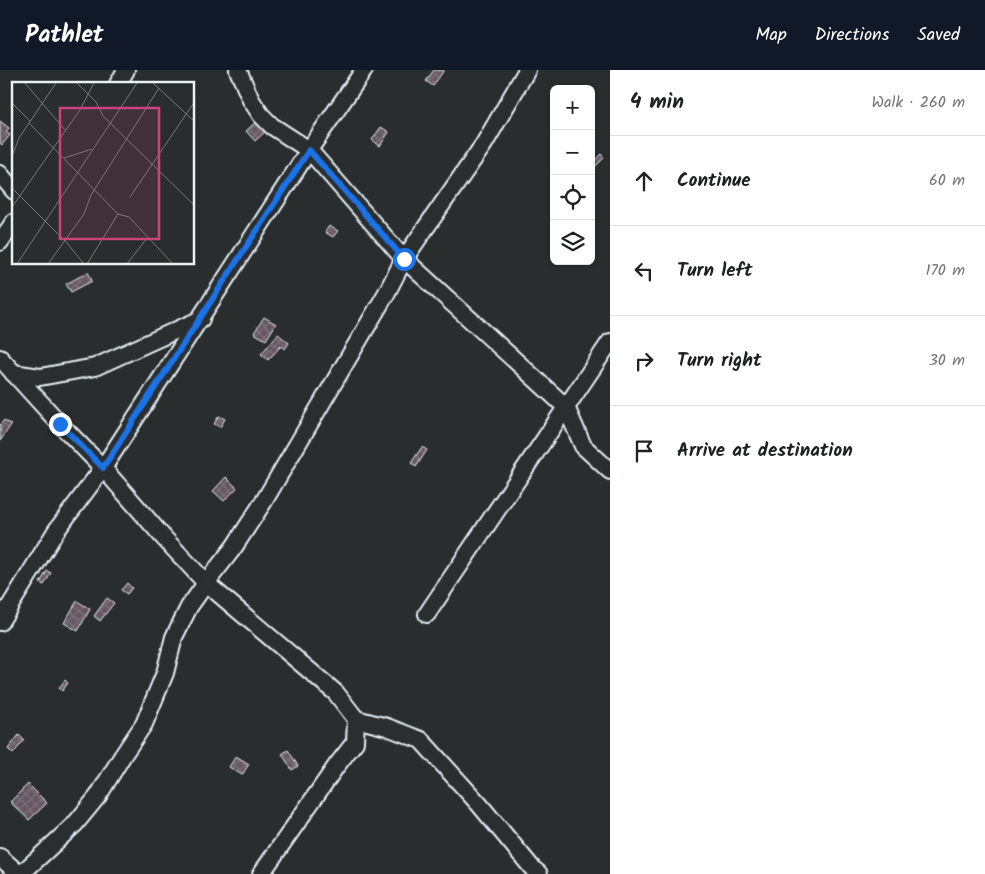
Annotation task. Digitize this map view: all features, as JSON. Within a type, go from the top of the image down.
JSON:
[{"type":"street","points":[[119,82],[126,70]]},
{"type":"street","points":[[238,70],[250,100],[261,115],[272,126],[309,150],[404,259],[566,407],[583,446],[610,471]]},
{"type":"street","points":[[0,622],[56,531],[103,468],[309,150],[364,70]]},
{"type":"street","points":[[0,857],[20,874],[75,824],[98,796],[144,724],[165,673],[174,637],[189,607],[234,547],[264,500],[386,294],[404,259],[484,144],[527,70]]},
{"type":"street","points":[[0,174],[12,189]]},
{"type":"street","points":[[0,242],[12,225]]},
{"type":"street","points":[[13,373],[40,377],[95,367],[201,319]]},
{"type":"street","points":[[427,614],[610,342]]},
{"type":"street","points":[[0,358],[103,468],[162,537],[206,583],[336,692],[356,719],[387,727],[421,740],[479,804],[533,872]]},
{"type":"street","points":[[262,874],[355,742],[356,719]]},
{"type":"building","points":[[434,70],[444,70],[433,86],[426,81]]},
{"type":"building","points":[[259,119],[268,129],[255,141],[246,131]]},
{"type":"building","points":[[0,121],[9,128],[6,132],[10,135],[2,145],[0,143]]},
{"type":"building","points":[[381,127],[389,132],[380,146],[372,140]]},
{"type":"building","points":[[601,154],[604,158],[595,167],[595,160]]},
{"type":"building","points":[[329,226],[338,231],[333,237],[325,232]]},
{"type":"building","points":[[88,272],[92,281],[71,292],[66,284]]},
{"type":"building","points":[[264,317],[276,324],[266,340],[254,333]]},
{"type":"building","points":[[278,334],[289,343],[285,349],[281,346],[268,360],[261,354]]},
{"type":"building","points":[[219,416],[225,419],[220,427],[214,424]]},
{"type":"building","points":[[4,420],[11,425],[0,441],[0,425]]},
{"type":"building","points":[[422,447],[427,450],[416,467],[411,463]]},
{"type":"building","points":[[226,477],[237,488],[224,501],[213,491]]},
{"type":"building","points":[[47,571],[51,573],[44,585],[40,583]]},
{"type":"building","points":[[127,583],[132,588],[127,594],[121,590]]},
{"type":"building","points":[[107,598],[114,603],[100,621],[94,616]]},
{"type":"building","points":[[77,601],[90,609],[78,631],[64,623]]},
{"type":"building","points":[[65,680],[68,683],[62,691],[59,688]]},
{"type":"building","points":[[19,735],[24,740],[13,754],[8,749]]},
{"type":"building","points":[[288,750],[298,766],[292,770],[282,754]]},
{"type":"building","points":[[236,756],[249,764],[242,775],[229,767]]},
{"type":"building","points":[[28,784],[47,803],[29,820],[10,802]]},
{"type":"route","points":[[60,424],[103,468],[309,150],[404,259]]}]
